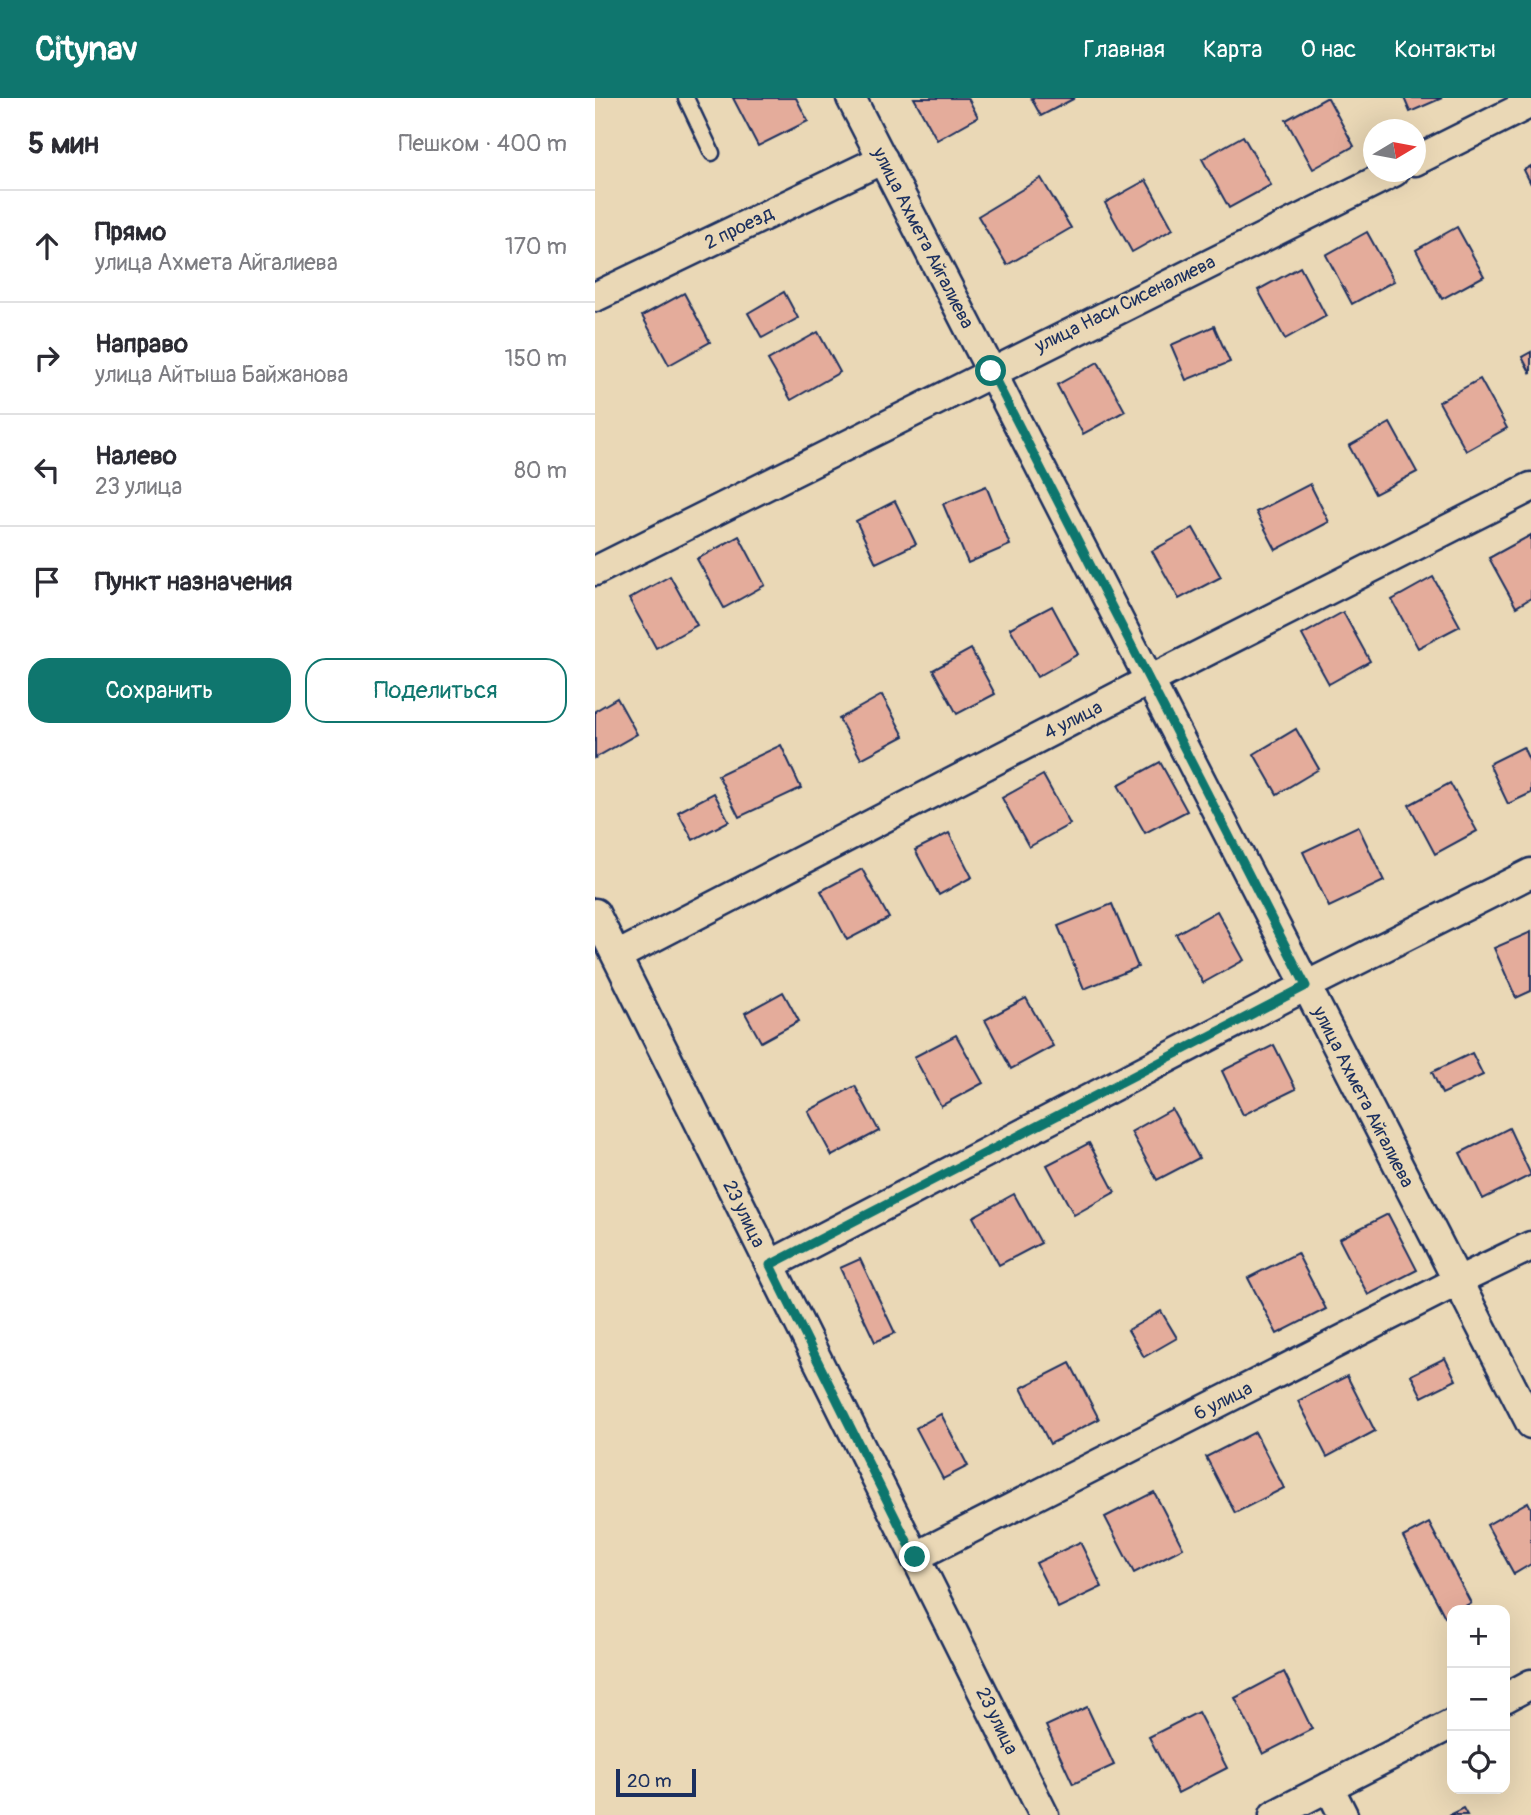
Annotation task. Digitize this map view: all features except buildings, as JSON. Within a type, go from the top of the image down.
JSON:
[{"type":"street","name":"улица Ахмета Айгалиева","points":[[851,98],[1531,1424]]},
{"type":"street","points":[[1426,156],[1531,103]]},
{"type":"street","name":"2 проезд","points":[[595,298],[883,159]]},
{"type":"street","name":"улица Наси Сисеналиева","points":[[595,571],[1374,182]]},
{"type":"street","name":"4 улица","points":[[617,956],[1150,680],[1531,487]]},
{"type":"street","points":[[770,1265],[1306,986],[1531,873]]},
{"type":"street","name":"23 улица","points":[[595,913],[1044,1815]]},
{"type":"street","name":"6 улица","points":[[915,1557],[1531,1246]]},
{"type":"street","points":[[1510,1695],[1531,1684]]},
{"type":"street","points":[[1274,1815],[1447,1727]]},
{"type":"street","points":[[1329,1787],[1343,1815]]},
{"type":"lane","points":[[686,98],[712,153]]},
{"type":"route","points":[[915,1557],[770,1265],[1306,986],[991,371]]}]
